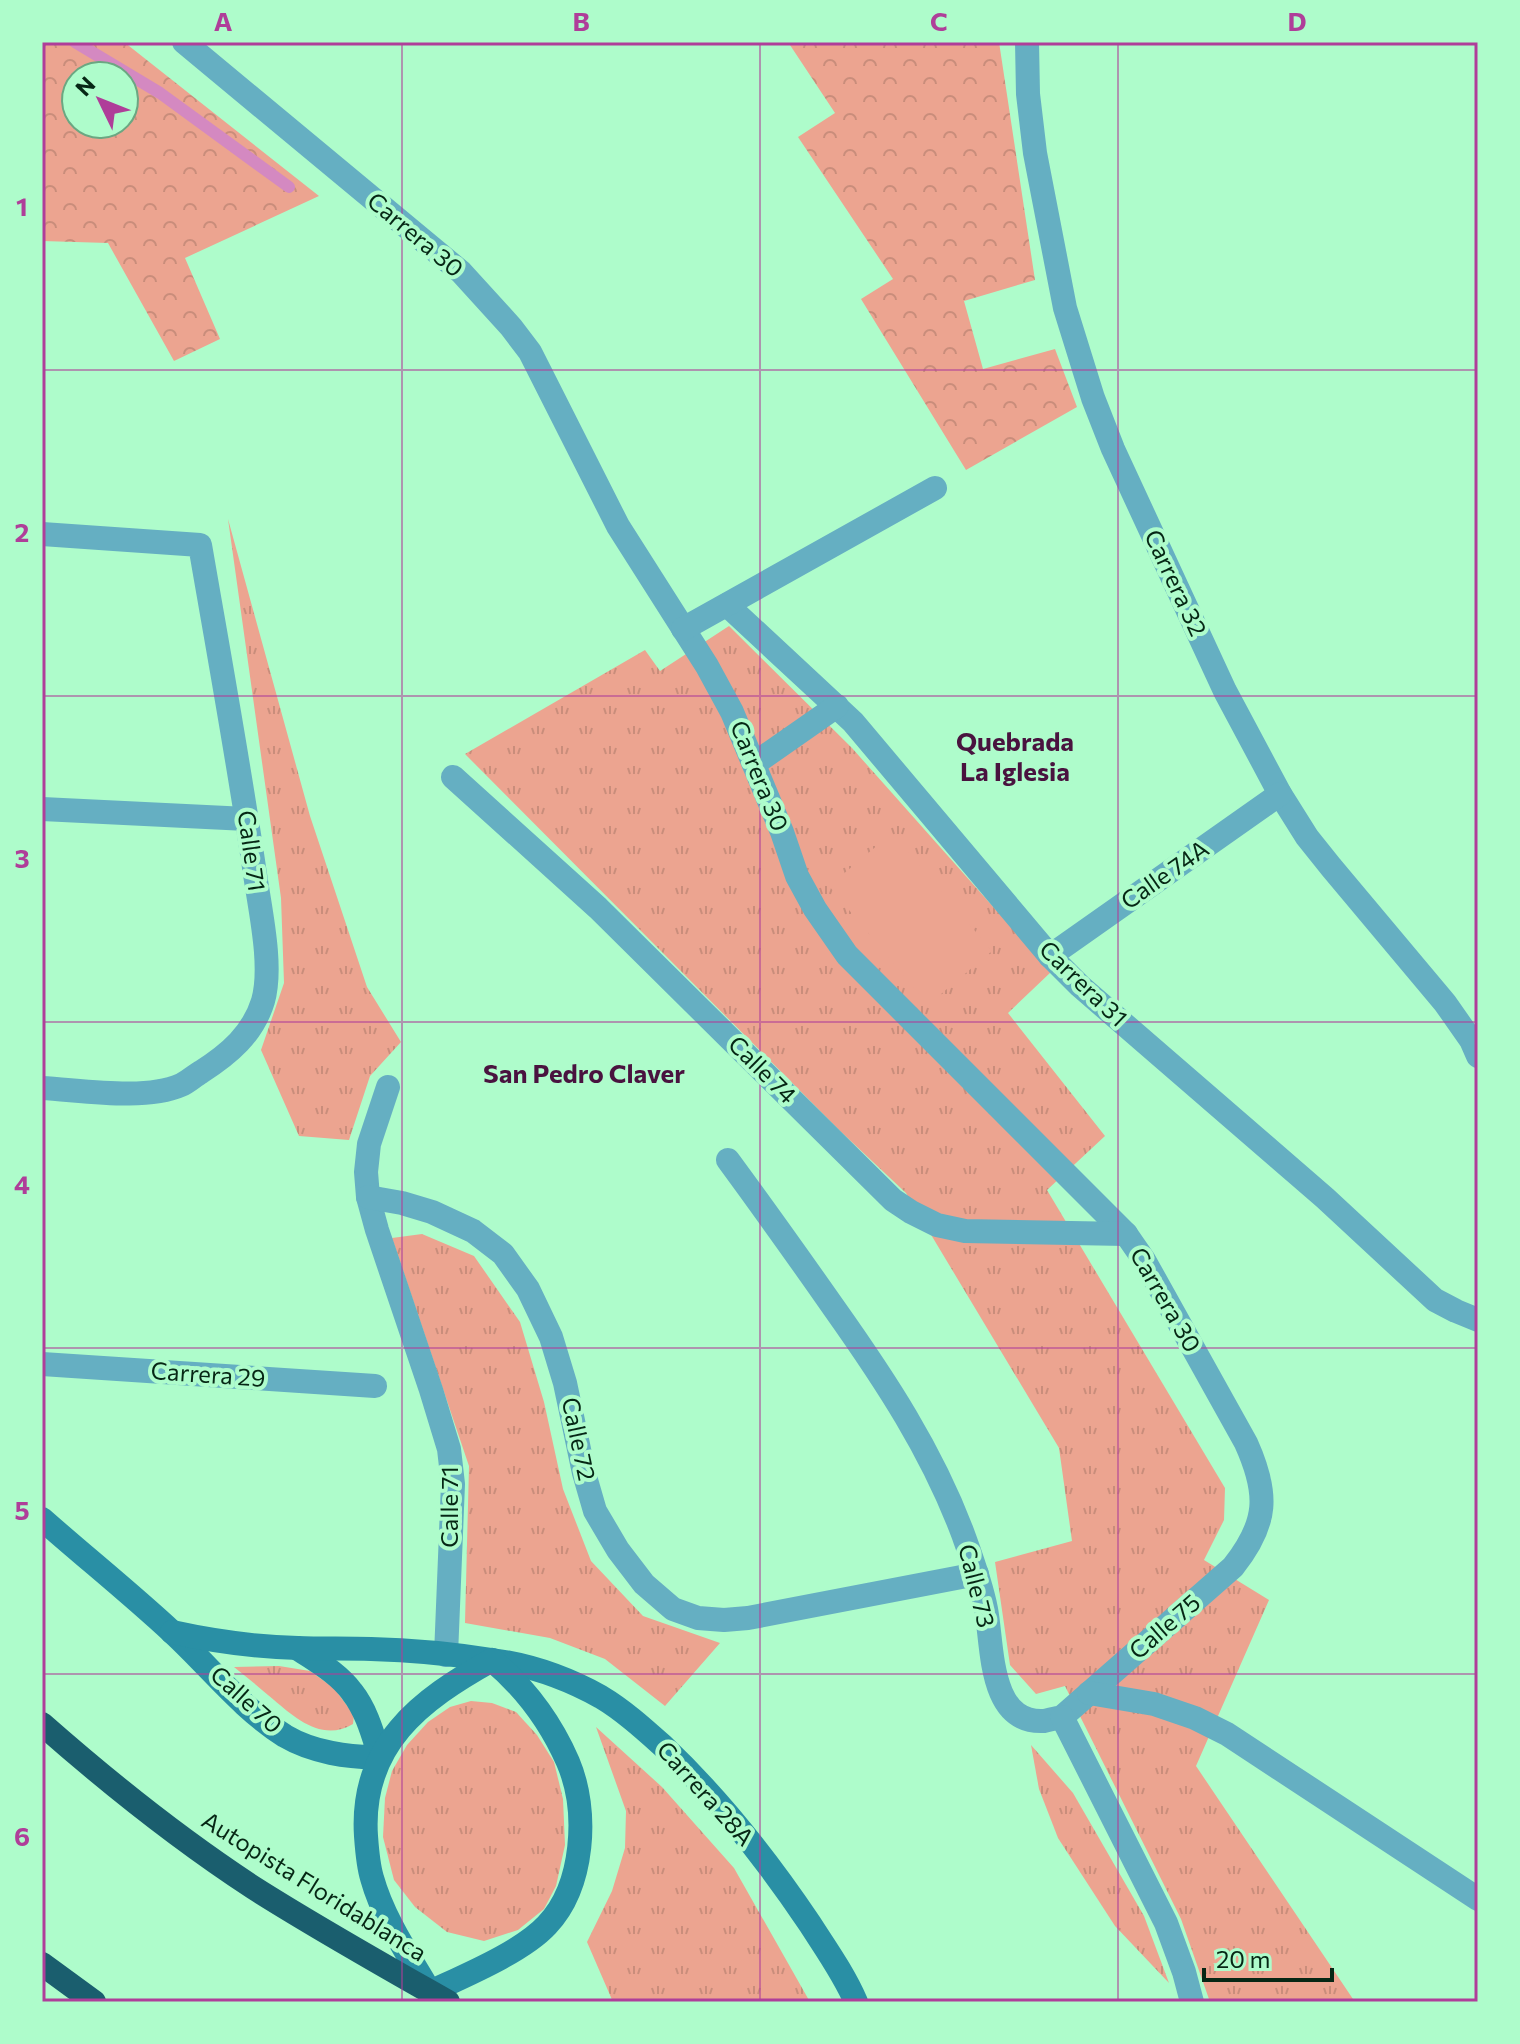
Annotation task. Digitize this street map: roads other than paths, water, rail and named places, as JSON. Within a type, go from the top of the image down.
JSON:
[{"type":"highway","name":"Autopista Floridablanca","points":[[42,1724],[92,1768],[206,1855],[266,1895],[439,1997]]},
{"type":"highway","points":[[42,1964],[94,2002]]},
{"type":"street","name":"Carrera 32","points":[[1027,42],[1028,94],[1035,153],[1065,308],[1093,398],[1113,449],[1225,691],[1280,794],[1307,837],[1445,1003],[1471,1040],[1478,1056]]},
{"type":"street","name":"Carrera 30","points":[[199,47],[461,272],[530,352],[618,526],[707,666],[732,712],[797,876],[815,909],[847,955],[1126,1234],[1152,1273],[1246,1443],[1263,1493],[1257,1528]]},
{"type":"street","points":[[683,629],[935,488]]},
{"type":"street","name":"Calle 71","points":[[42,534],[200,545],[247,819],[265,944],[267,984],[254,1023],[240,1042],[219,1061],[180,1086],[144,1094],[42,1088]]},
{"type":"street","name":"Carrera 31","points":[[727,605],[837,706],[889,762],[1050,956],[1108,1012],[1325,1198],[1414,1283],[1435,1300],[1478,1320]]},
{"type":"street","points":[[754,764],[837,706]]},
{"type":"street","name":"Calle 74","points":[[453,777],[598,908],[893,1200],[937,1225],[965,1231],[1126,1234]]},
{"type":"street","name":"Calle 74A","points":[[1050,956],[1280,794]]},
{"type":"street","points":[[42,809],[247,819]]},
{"type":"street","name":"Calle 71","points":[[388,1087],[369,1144],[366,1172],[368,1197],[449,1449],[453,1484],[446,1655]]},
{"type":"street","name":"Calle 73","points":[[728,1160],[904,1411],[955,1514],[977,1574],[999,1689],[1008,1703],[1028,1719],[1044,1721],[1062,1717]]},
{"type":"street","name":"Calle 72","points":[[368,1197],[432,1212],[473,1231],[503,1254],[528,1289],[551,1337],[595,1511],[618,1550],[644,1584],[673,1609],[698,1618],[748,1618],[977,1574]]},
{"type":"street","name":"Carrera 29","points":[[42,1364],[375,1386]]},
{"type":"street","name":"Calle 70","points":[[42,1519],[172,1632],[264,1721],[287,1737],[314,1748],[345,1755],[380,1757],[354,1693],[332,1672],[297,1648]]},
{"type":"street","name":"Calle 75","points":[[1062,1717],[1233,1567],[1247,1550],[1257,1528]]},
{"type":"street","name":"Calle 70","points":[[172,1632],[205,1639],[297,1648],[373,1649],[492,1660]]},
{"type":"street","points":[[492,1660],[510,1675],[533,1702],[569,1764],[581,1829],[574,1877],[564,1900],[547,1925],[525,1943],[481,1967],[439,1997],[391,1922],[372,1878],[365,1810],[372,1774],[380,1757],[404,1723],[435,1695],[492,1660]]},
{"type":"street","name":"Carrera 28A","points":[[492,1660],[566,1679],[603,1699],[643,1728],[691,1773],[786,1889],[856,2002]]},
{"type":"street","points":[[1089,1693],[1154,1704],[1195,1718],[1227,1734],[1478,1899]]},
{"type":"street","points":[[1062,1717],[1166,1923],[1192,2002]]},
{"type":"waterway","name":"Quebrada La Iglesia","points":[[75,42],[160,93],[289,187]]},
{"type":"district","name":"Quebrada La Iglesia","points":[[1015,757]]},
{"type":"district","name":"San Pedro Claver","points":[[584,1074]]}]
